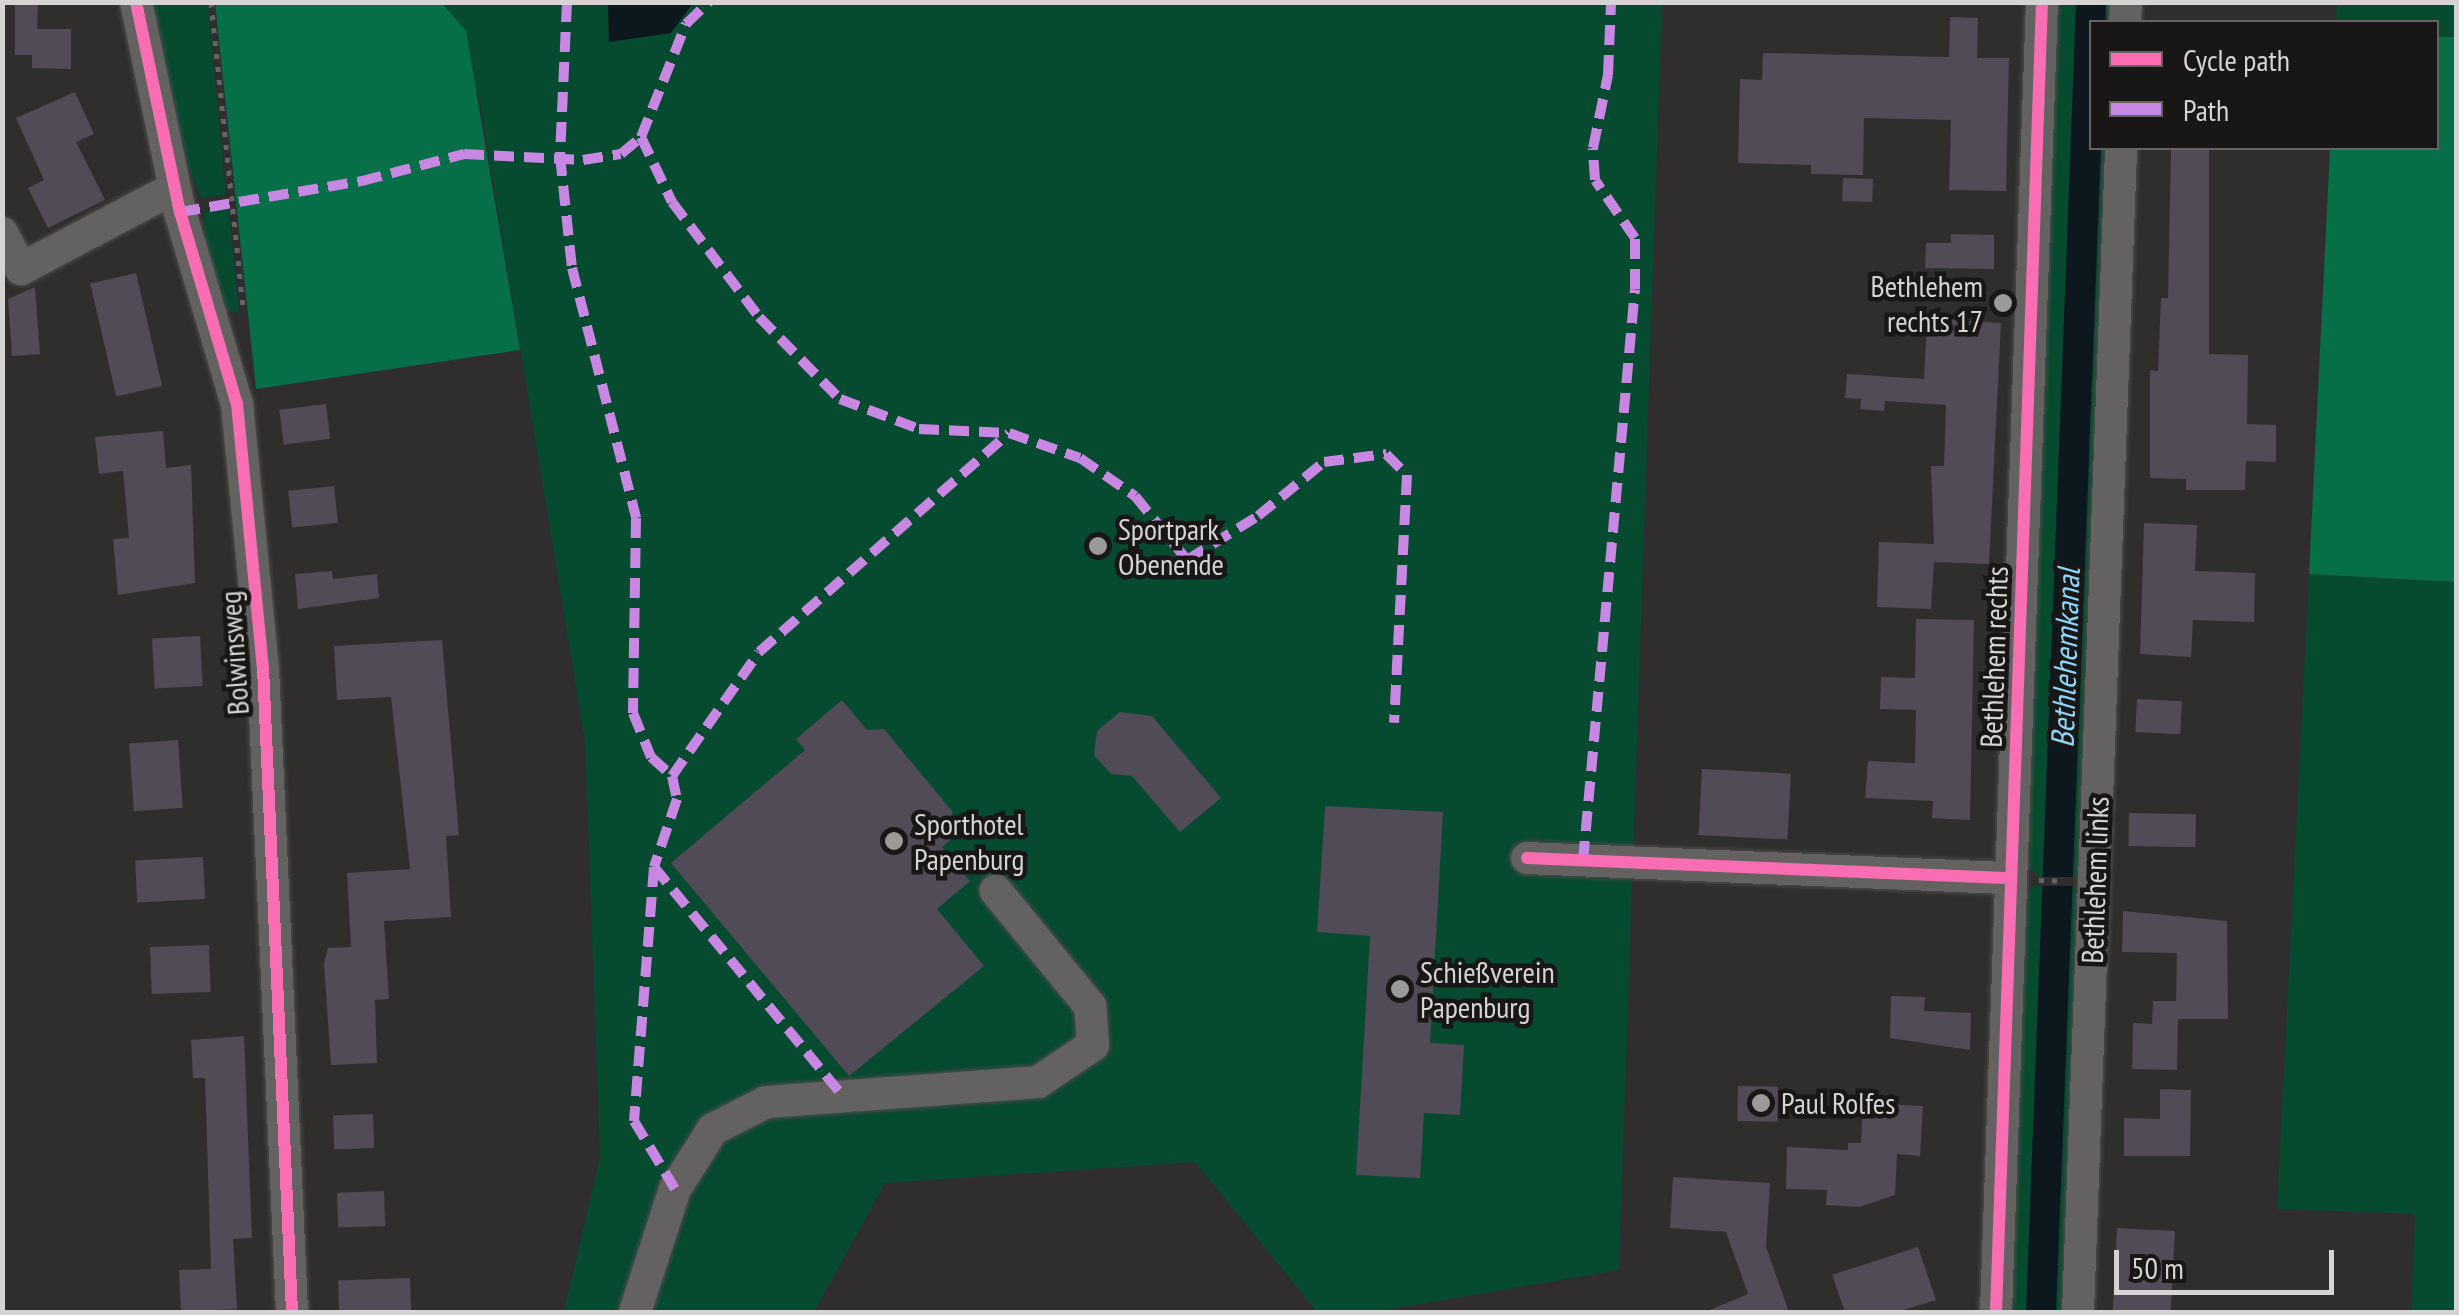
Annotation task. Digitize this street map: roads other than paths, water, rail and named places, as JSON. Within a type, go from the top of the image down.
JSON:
[{"type":"street","name":"Bolwinsweg","points":[[136,2],[174,188],[237,404],[262,668],[292,1312]]},
{"type":"street","name":"Bethlehem rechts","points":[[1996,1312],[2022,879],[2042,2]]},
{"type":"street","name":"Bethlehem links","points":[[2078,1312],[2121,150]]},
{"type":"street","points":[[2,233],[21,269],[174,188]]},
{"type":"street","points":[[1526,858],[2022,879]]},
{"type":"street","points":[[635,1312],[676,1189],[713,1130],[766,1102],[1038,1082],[1093,1044],[1090,1006],[996,891]]},
{"type":"water","points":[[608,2],[693,3],[671,33],[609,42]]},
{"type":"water","name":"Bethlehemkanal","points":[[2076,3],[2106,3],[2106,20],[2089,20],[2089,150],[2101,150],[2056,1312],[2026,1312]]},
{"type":"place","name":"Bethlehem rechts 17","points":[[2003,303]]},
{"type":"place","name":"Sportpark Obenende","points":[[1098,546]]},
{"type":"place","name":"Sporthotel Papenburg","points":[[894,841]]},
{"type":"place","name":"Schießverein Papenburg","points":[[1400,989]]},
{"type":"place","name":"Paul Rolfes","points":[[1761,1103]]}]
